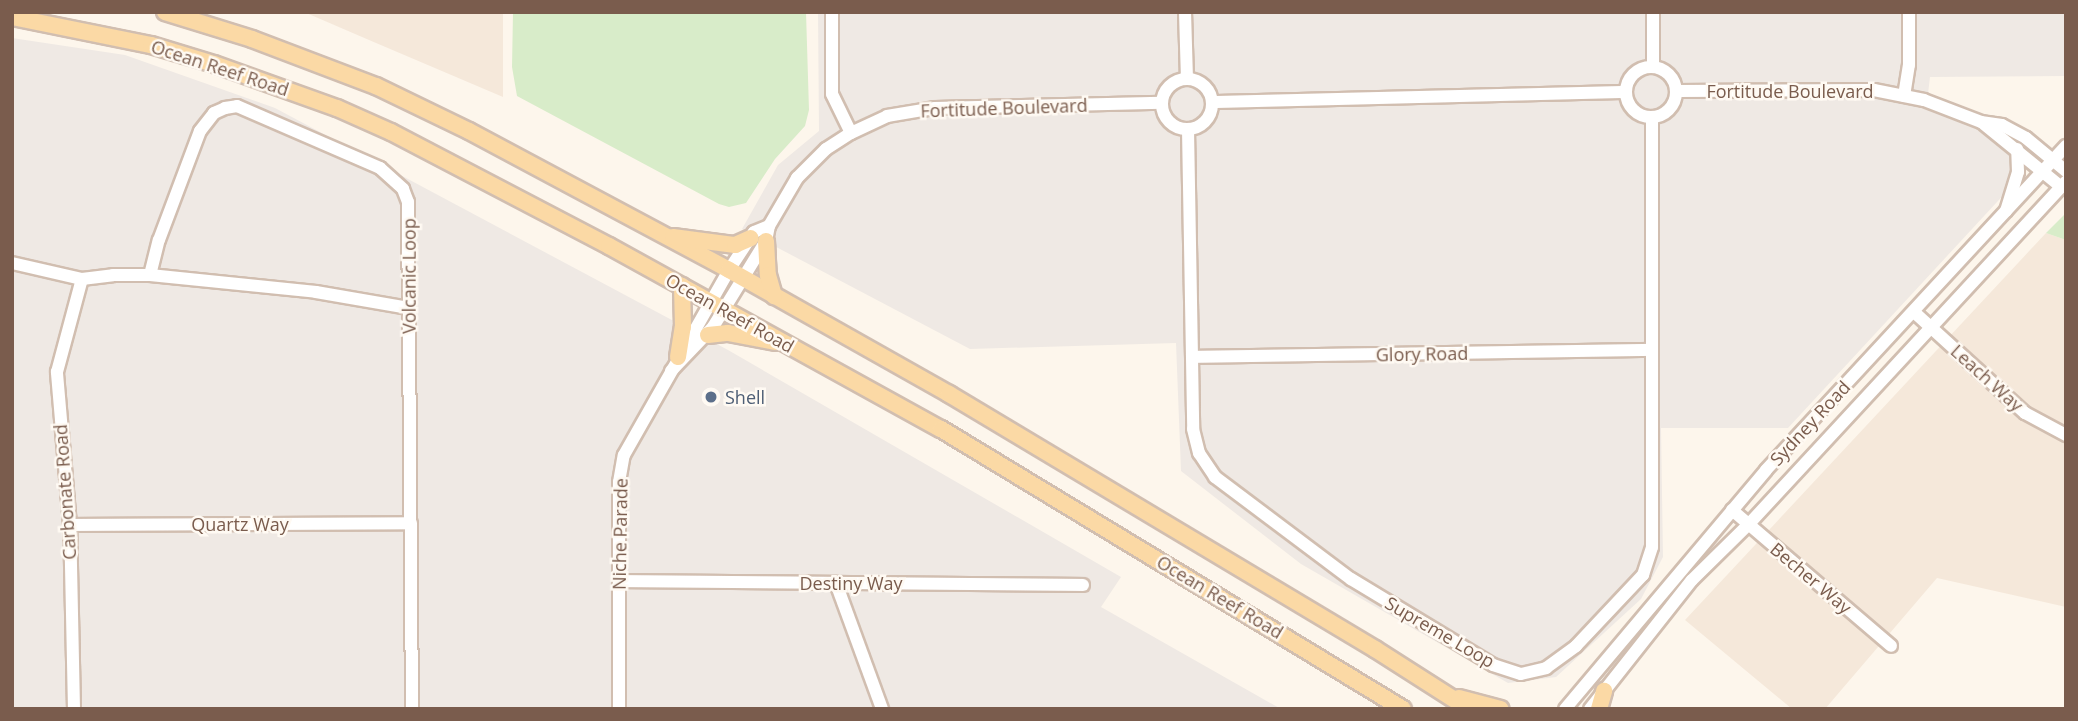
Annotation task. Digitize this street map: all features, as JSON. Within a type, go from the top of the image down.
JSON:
[{"type":"main road","name":"Ocean Reef Road","points":[[164,12],[252,39],[376,86],[469,131],[736,274],[949,394],[1469,709]]},
{"type":"main road","name":"Ocean Reef Road","points":[[12,17],[151,45],[265,81],[337,108],[440,157],[941,429],[1403,709]]},
{"type":"main road","points":[[661,235],[728,245],[742,244],[762,235],[774,296]]},
{"type":"main road","points":[[675,364],[683,327],[682,286]]},
{"type":"main road","points":[[708,335],[728,333],[788,345]]},
{"type":"main road","points":[[1600,709],[1604,691]]},
{"type":"main road","points":[[1447,695],[1501,709]]},
{"type":"street","points":[[832,12],[832,94],[851,133]]},
{"type":"street","points":[[1185,12],[1187,79]]},
{"type":"street","points":[[1653,12],[1653,67]]},
{"type":"street","points":[[1904,96],[1909,65],[1909,12]]},
{"type":"street","points":[[1653,67],[1670,75],[1677,91],[1667,112],[1652,117],[1637,113],[1631,107],[1626,92],[1632,76],[1638,70],[1653,67]]},
{"type":"street","points":[[1187,79],[1206,86],[1212,102],[1212,110],[1203,124],[1188,129],[1172,124],[1162,111],[1161,103],[1168,87],[1187,79]]},
{"type":"street","name":"Fortitude Boulevard","points":[[1677,91],[1812,88],[1874,90],[1904,96],[1981,122],[2002,125],[2026,138],[2066,171]]},
{"type":"street","points":[[1212,102],[1626,92]]},
{"type":"street","name":"Fortitude Boulevard","points":[[736,274],[797,178],[827,149],[851,133],[887,116],[935,108],[1161,103]]},
{"type":"street","name":"Volcanic Loop","points":[[150,275],[159,240],[200,131],[214,113],[237,106],[380,168],[396,180],[408,202],[412,709]]},
{"type":"street","name":"Supreme Loop","points":[[1188,129],[1194,429],[1199,453],[1215,477],[1351,579],[1493,665],[1521,674],[1546,668],[1576,646],[1643,575],[1651,547],[1652,117]]},
{"type":"street","name":"Fortitude Boulevard","points":[[1981,122],[2063,184]]},
{"type":"street","name":"Sydney Road","points":[[1565,709],[1732,510],[2066,146]]},
{"type":"street","points":[[2004,215],[2019,169],[2017,149]]},
{"type":"street","name":"Sydney Road","points":[[1590,709],[1692,580],[1748,525],[2063,184]]},
{"type":"street","points":[[12,263],[82,279],[113,275],[150,275],[316,292],[409,308]]},
{"type":"street","name":"Niche Parade","points":[[619,709],[619,482],[624,455],[675,364],[717,306],[736,274]]},
{"type":"street","name":"Carbonate Road","points":[[74,709],[70,525],[57,372],[82,279]]},
{"type":"street","name":"Niche Parade","points":[[675,364],[708,335],[717,306]]},
{"type":"street","name":"Leach Way","points":[[1914,312],[2025,413],[2066,435]]},
{"type":"street","name":"Glory Road","points":[[1192,358],[1652,350]]},
{"type":"street","name":"Becher Way","points":[[1732,510],[1891,646]]},
{"type":"street","name":"Quartz Way","points":[[70,525],[411,523]]},
{"type":"street","name":"Destiny Way","points":[[619,581],[1083,585]]},
{"type":"street","points":[[836,583],[881,709]]},
{"type":"shaded area","points":[[304,12],[503,12],[503,97],[369,40]]},
{"type":"shaded area","points":[[818,12],[2066,12],[2066,76],[1930,77],[1928,94],[2019,131],[2046,149],[1788,428],[1661,428],[1663,557],[1641,599],[1556,677],[1508,683],[1301,564],[1181,471],[1176,343],[970,349],[742,229],[778,165],[819,131]]},
{"type":"shaded area","points":[[12,38],[125,55],[275,108],[728,350],[1121,577],[1101,607],[1281,709],[12,709]]},
{"type":"shaded area","points":[[2046,233],[2066,240],[2066,607],[1937,578],[1825,709],[1792,709],[1685,620]]},
{"type":"green space","points":[[513,12],[806,12],[809,110],[805,126],[775,159],[746,203],[729,207],[719,204],[517,96],[512,67]]},
{"type":"green space","points":[[2066,213],[2066,240],[2046,233]]},
{"type":"place","name":"Shell","points":[[711,397]]}]
